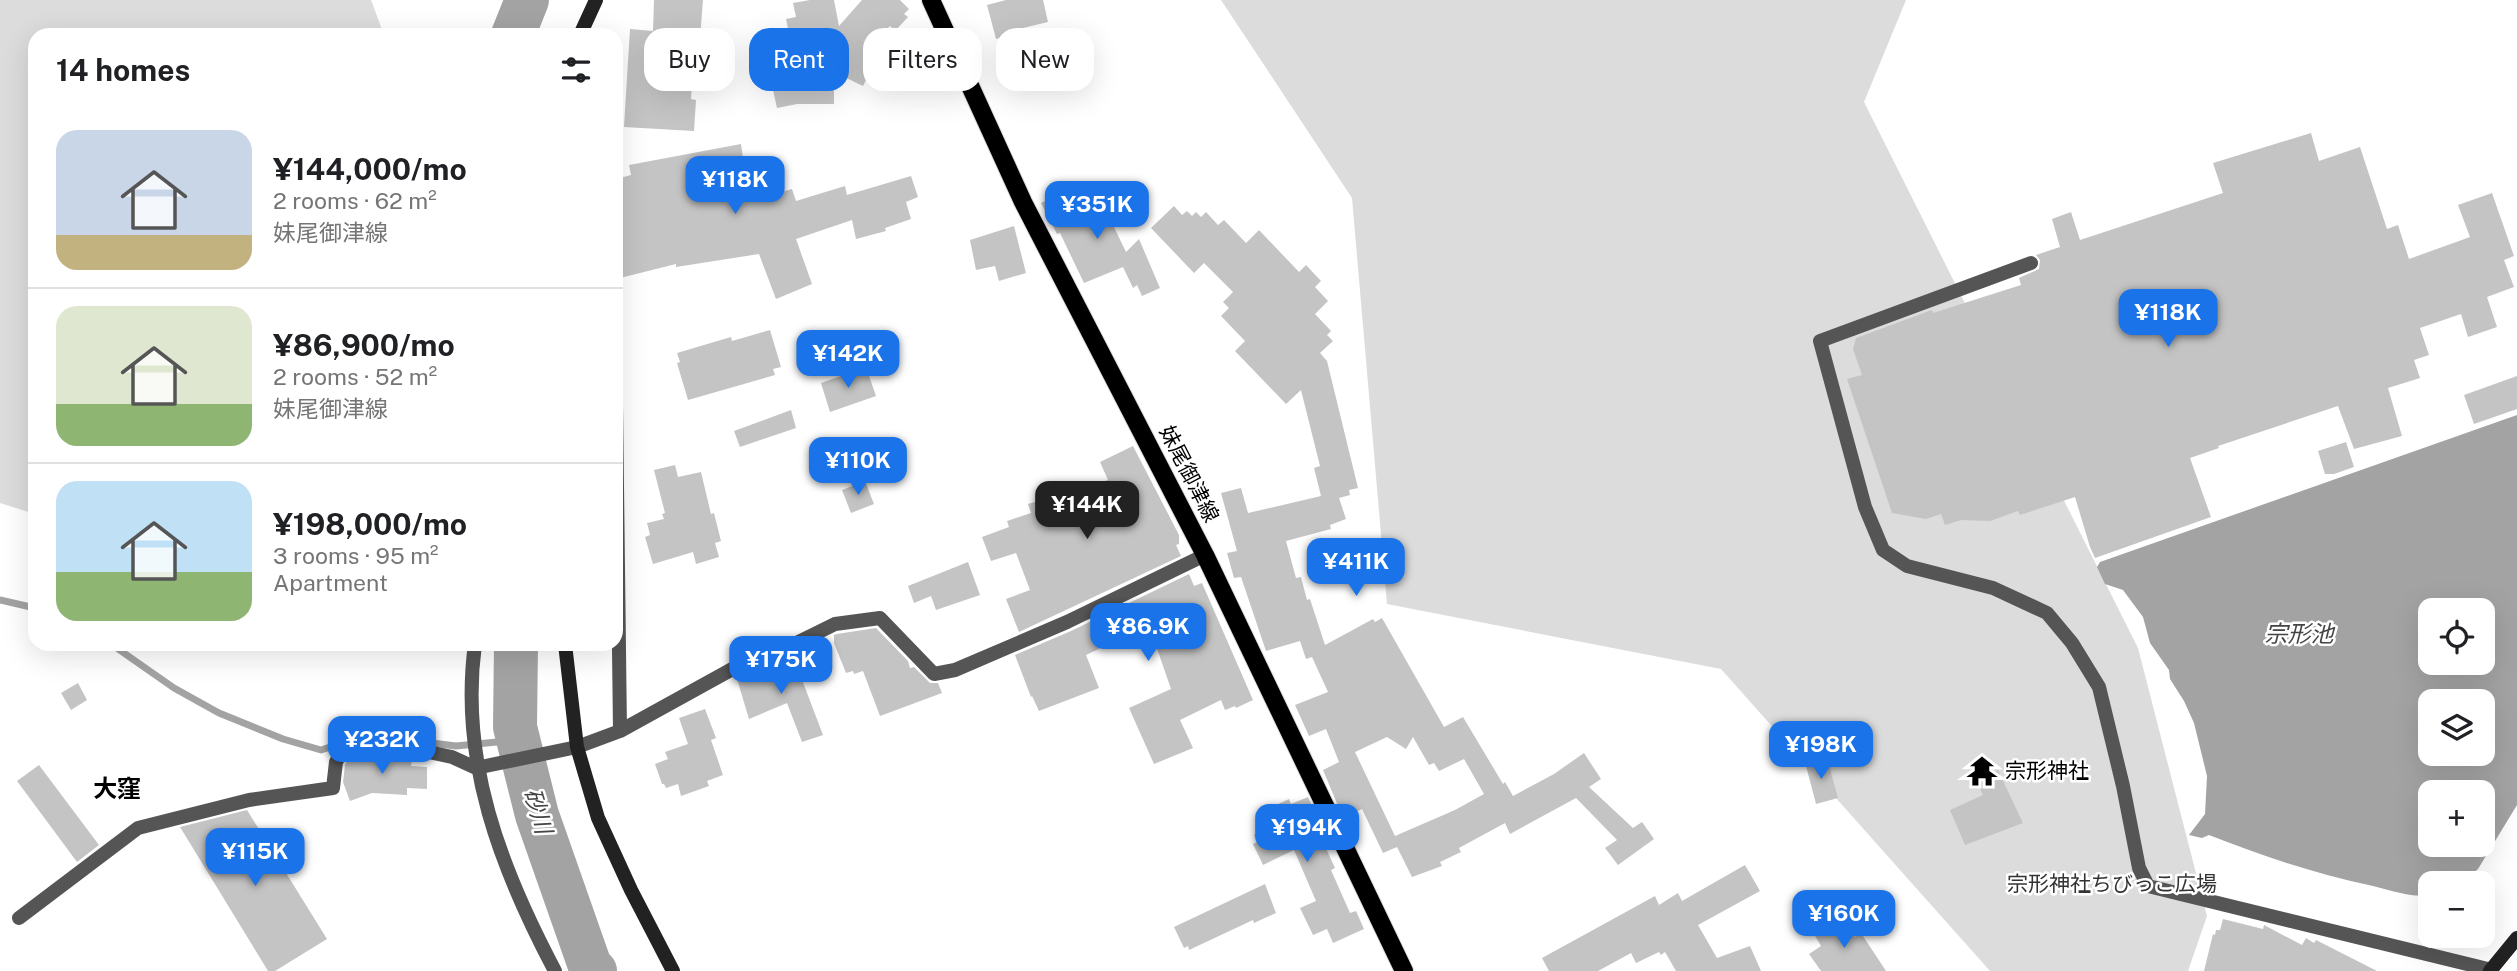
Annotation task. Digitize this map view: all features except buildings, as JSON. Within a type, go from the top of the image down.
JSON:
[{"type":"main road","name":"妹尾御津線","points":[[931,0],[1023,202],[1205,555],[1404,971]]},
{"type":"street","points":[[583,28],[596,0]]},
{"type":"street","points":[[2031,263],[1820,341],[1865,508],[1882,550],[1907,566],[1993,589],[2047,613],[2072,643],[2099,687],[2139,868],[2148,886],[2491,970],[2517,938]]},
{"type":"street","points":[[19,918],[138,828],[249,800],[333,788],[336,762],[342,751],[362,744],[396,745],[452,757],[481,767],[577,747],[620,731],[736,667],[766,658],[835,624],[880,618],[934,674],[955,670],[1067,622],[1205,555]]},
{"type":"street","points":[[474,651],[472,666],[475,745],[491,828],[527,919],[555,971]]},
{"type":"street","points":[[566,651],[577,747],[598,818],[673,971]]},
{"type":"street","points":[[619,651],[620,731]]},
{"type":"green space","points":[[0,0],[371,0],[381,28],[28,28],[28,512],[0,503]]},
{"type":"green space","name":"宗形神社ちびっこ広場","points":[[1221,0],[1906,0],[1864,102],[2138,648],[2207,916],[2188,971],[1990,971],[1721,669],[1387,604],[1352,198]]},
{"type":"water","name":"宗形池","points":[[2517,415],[2517,805],[2495,841],[2495,780],[2418,780],[2418,857],[2485,857],[2478,869],[2418,871],[2416,896],[2310,870],[2209,835],[2202,838],[2189,835],[2205,814],[2207,776],[2194,723],[2170,679],[2169,670],[2150,643],[2143,617],[2123,590],[2105,584],[2097,567],[2100,562]]},
{"type":"waterway","name":"砂川","points":[[516,28],[527,0]]},
{"type":"waterway","points":[[0,600],[28,606]]},
{"type":"waterway","points":[[121,651],[174,688],[219,713],[283,739],[321,750],[367,735],[456,746],[519,740]]},
{"type":"waterway","name":"砂川","points":[[516,651],[515,727],[537,815],[590,966],[595,971]]},
{"type":"place","name":"宗形神社","points":[[1982,771]]},
{"type":"district","name":"大窪","points":[[117,789]]}]
